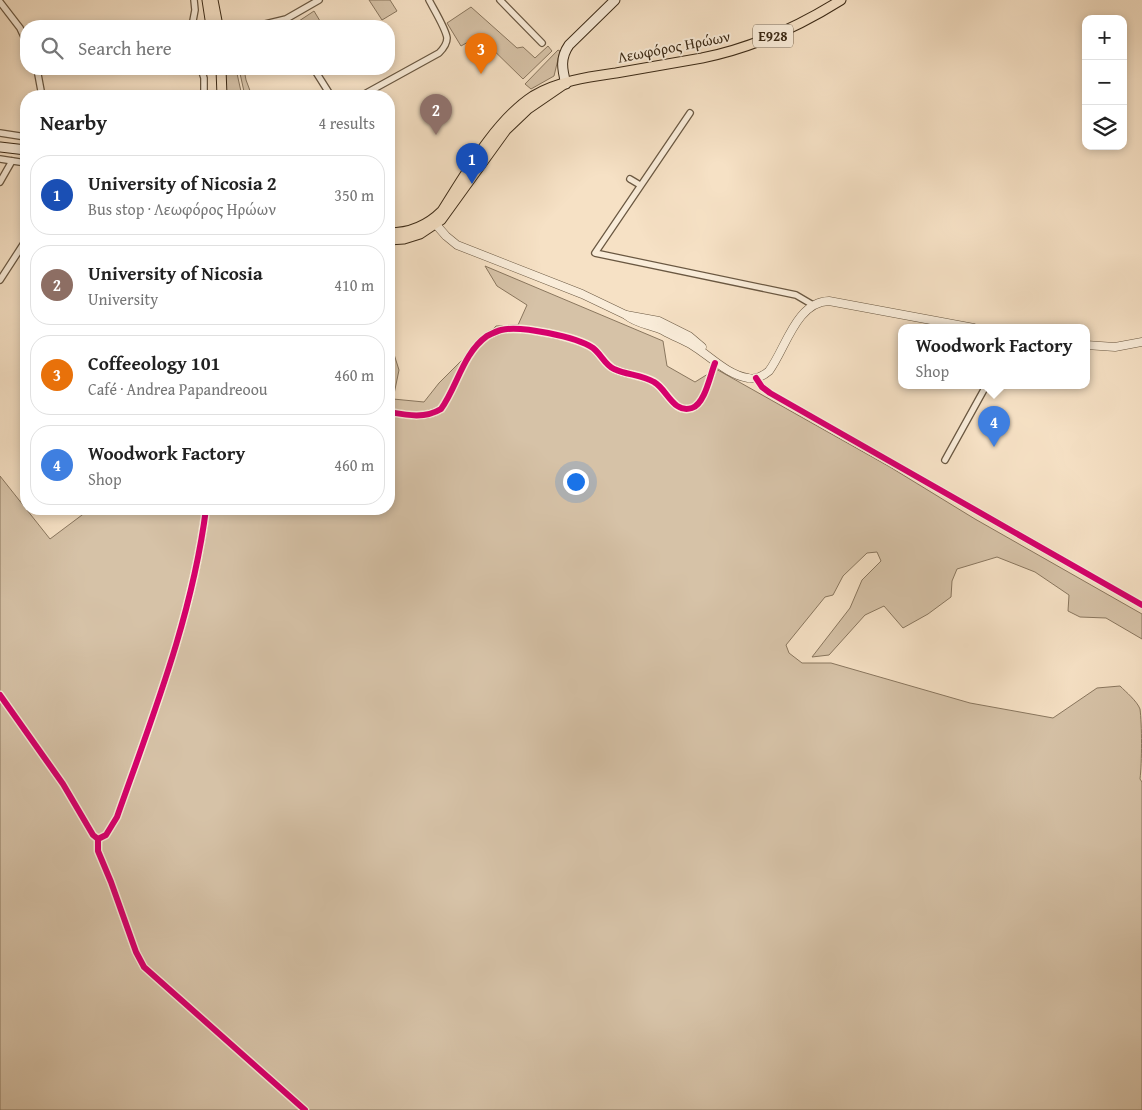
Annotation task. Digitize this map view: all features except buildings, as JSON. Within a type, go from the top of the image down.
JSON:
[{"type":"main road","points":[[207,0],[210,20]]},
{"type":"main road","points":[[564,84],[562,62],[565,50],[615,0]]},
{"type":"main road","name":"Λεωφόρος Ηρώων","points":[[395,232],[412,230],[446,216],[506,130],[528,109],[564,84],[585,78],[733,51],[775,36],[841,0]]},
{"type":"main road","points":[[214,4],[217,20]]},
{"type":"main road","points":[[216,75],[217,90]]},
{"type":"main road","points":[[221,75],[222,90]]},
{"type":"main road","points":[[0,147],[20,149]]},
{"type":"main road","name":"Λεωφόρος Ηρώων","points":[[395,240],[414,236],[434,222]]},
{"type":"street","points":[[8,0],[1,3],[20,28]]},
{"type":"street","points":[[193,20],[194,0]]},
{"type":"street","points":[[282,20],[319,0]]},
{"type":"street","points":[[372,90],[442,50],[446,42],[446,35],[430,0]]},
{"type":"street","points":[[500,0],[542,43]]},
{"type":"street","points":[[214,4],[221,20]]},
{"type":"street","points":[[39,75],[41,90]]},
{"type":"street","points":[[203,75],[204,90]]},
{"type":"street","points":[[318,75],[326,90]]},
{"type":"street","points":[[690,114],[595,253],[796,295],[813,305]]},
{"type":"street","points":[[0,133],[20,136]]},
{"type":"street","points":[[0,159],[20,162]]},
{"type":"street","points":[[0,182],[12,161]]},
{"type":"street","points":[[630,179],[640,186]]},
{"type":"street","points":[[434,222],[457,244],[626,315],[660,321],[689,336],[726,368]]},
{"type":"street","points":[[0,280],[20,249]]},
{"type":"street","points":[[626,315],[631,320],[656,326],[693,346],[715,363],[742,377],[756,378],[769,371],[799,319],[813,305],[818,303],[829,302],[952,324]]},
{"type":"street","points":[[395,413],[422,416],[436,413],[441,409],[465,363],[476,347],[487,337],[500,330],[529,330],[593,348],[610,367],[656,383],[664,390],[674,405],[682,408],[691,409],[699,404],[704,396],[715,363]]},
{"type":"street","points":[[1090,345],[1115,346],[1142,342]]},
{"type":"street","points":[[756,378],[762,387],[770,393],[1142,605]]},
{"type":"street","points":[[945,460],[984,389]]},
{"type":"street","points":[[98,839],[106,835],[117,817],[169,672],[200,554],[205,515]]},
{"type":"street","points":[[0,695],[63,784],[93,835],[98,839]]},
{"type":"street","points":[[98,839],[98,851],[136,952],[144,967],[305,1110]]},
{"type":"shaded area","points":[[369,0],[390,0],[397,11],[382,20]]},
{"type":"shaded area","points":[[471,7],[517,48],[523,47],[535,58],[548,46],[552,51],[523,79],[479,36],[461,46],[447,23]]},
{"type":"shaded area","points":[[314,11],[319,20],[300,20]]},
{"type":"shaded area","points":[[558,50],[560,51],[554,76],[531,89],[525,84]]},
{"type":"shaded area","points":[[225,75],[237,75],[241,90],[227,90]]},
{"type":"shaded area","points":[[240,75],[245,75],[250,90],[244,90]]},
{"type":"shaded area","points":[[485,266],[663,341],[667,366],[695,382],[716,369],[890,467],[975,519],[1142,614],[1142,639],[1106,618],[1080,617],[1068,611],[1069,595],[1035,572],[997,557],[957,569],[952,581],[951,597],[928,614],[903,628],[884,606],[865,615],[829,655],[812,657],[850,608],[862,580],[881,561],[877,552],[867,553],[843,576],[833,595],[825,597],[786,645],[789,653],[802,663],[831,663],[970,703],[1053,718],[1097,688],[1120,686],[1136,703],[1140,709],[1140,779],[1142,782],[1142,1110],[0,1110],[0,476],[20,501],[20,515],[31,515],[50,539],[82,515],[395,515],[395,399],[424,402],[439,383],[496,326],[518,325],[527,305],[497,286]]},
{"type":"shaded area","points":[[395,357],[399,370],[395,389]]},
{"type":"cycle path","points":[[395,413],[422,415],[441,409],[472,351],[487,336],[501,330],[521,329],[548,333],[585,344],[596,350],[611,367],[645,378],[659,385],[675,404],[685,409],[697,405],[704,395],[715,363]]},
{"type":"cycle path","points":[[756,378],[762,387],[770,393],[1142,605]]},
{"type":"cycle path","points":[[98,839],[106,835],[117,817],[170,665],[191,588],[205,515]]},
{"type":"cycle path","points":[[0,695],[63,784],[93,835],[98,839],[98,851],[136,952],[144,967],[305,1110]]},
{"type":"place","name":"Coffeeology 101","points":[[481,74]]},
{"type":"place","name":"University of Nicosia","points":[[436,135]]},
{"type":"place","name":"University of Nicosia 2","points":[[472,184]]},
{"type":"place","name":"Woodwork Factory","points":[[994,447]]}]
